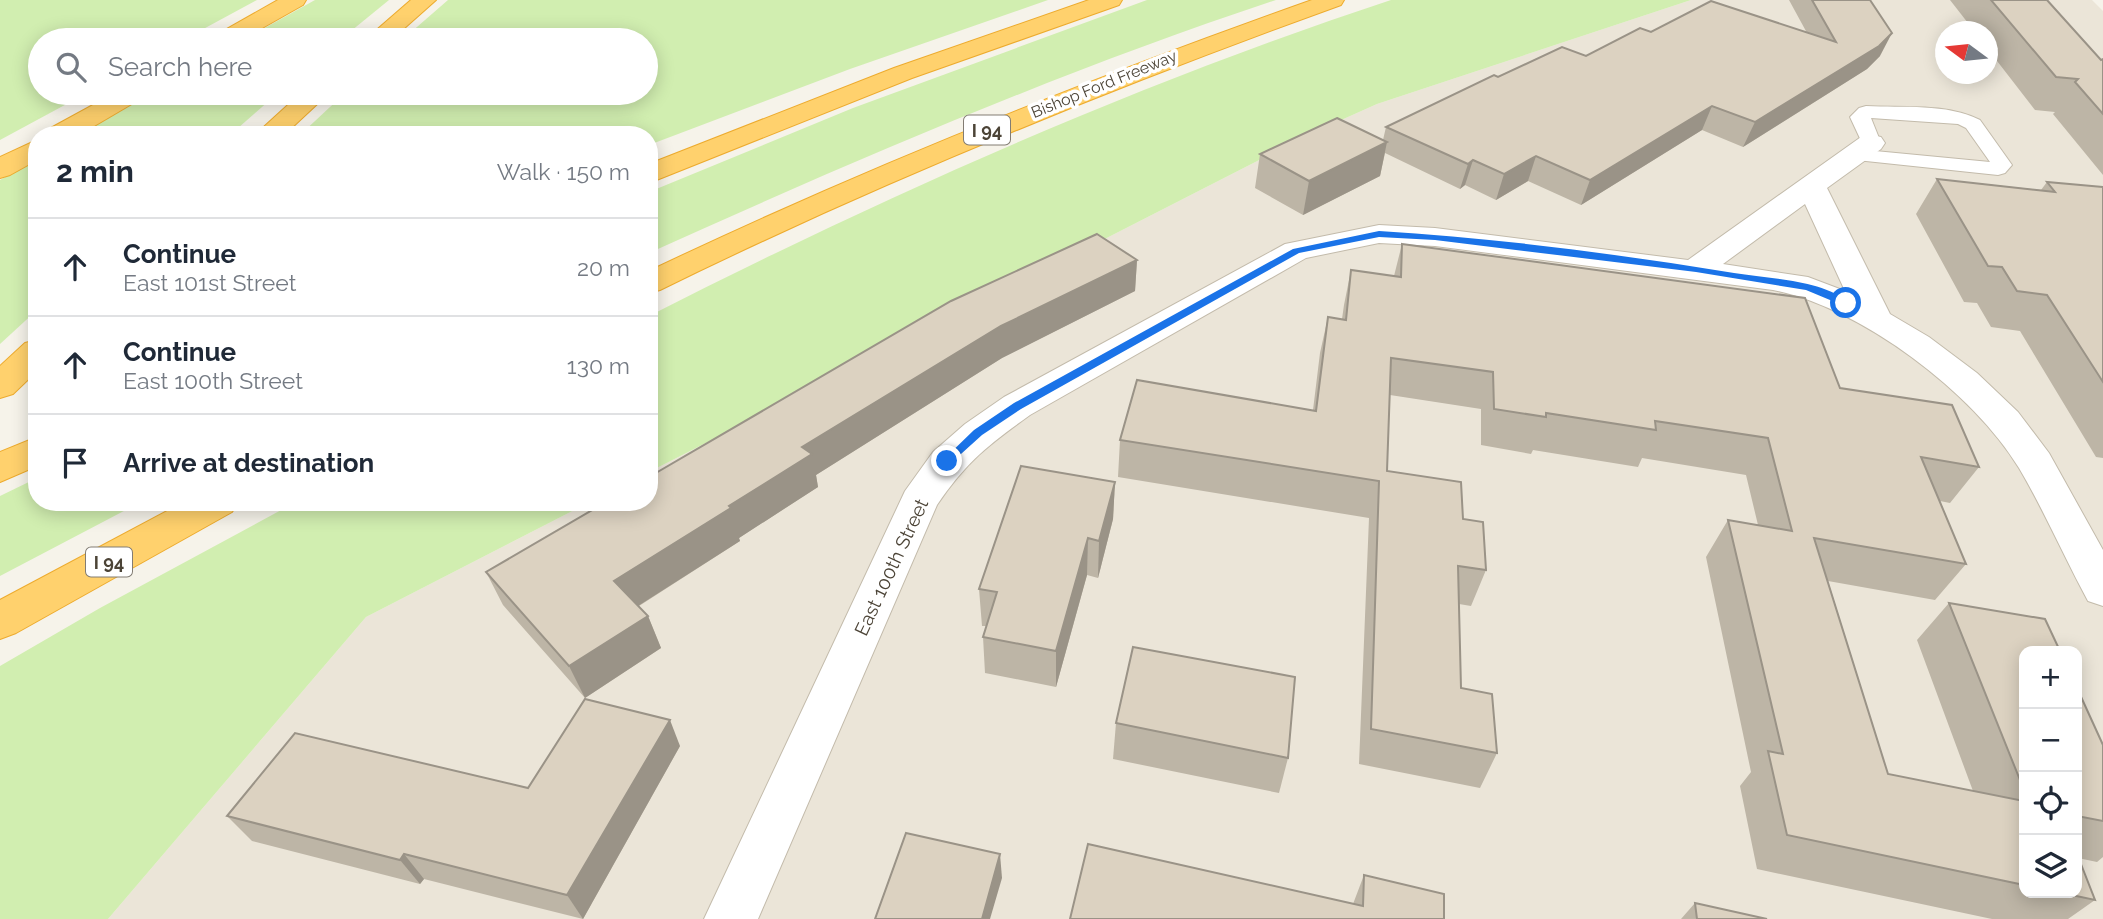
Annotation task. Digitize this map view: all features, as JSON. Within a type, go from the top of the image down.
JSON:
[{"type":"highway","points":[[246,28],[295,0]]},
{"type":"highway","points":[[391,28],[425,0]]},
{"type":"highway","points":[[658,170],[904,74],[1111,0]]},
{"type":"highway","name":"Bishop Ford Freeway","points":[[658,278],[716,249],[956,143],[1164,59],[1333,0]]},
{"type":"highway","points":[[75,126],[112,105]]},
{"type":"highway","points":[[278,126],[302,105]]},
{"type":"highway","points":[[0,169],[28,153]]},
{"type":"highway","points":[[0,386],[28,360]]},
{"type":"highway","points":[[0,468],[28,454]]},
{"type":"highway","name":"I 94","points":[[0,621],[202,511]]},
{"type":"street","points":[[1696,269],[1863,149]]},
{"type":"street","points":[[1811,186],[1875,319]]},
{"type":"street","name":"East 100th Street","points":[[731,919],[919,501],[947,461],[988,426],[1017,406],[1275,261],[1296,251],[1339,240],[1379,234],[1435,237],[1696,269],[1808,287],[1875,319],[1917,345],[1964,381],[2005,421],[2035,462],[2103,589]]},
{"type":"lane","points":[[1866,112],[1952,116],[1973,124],[2002,165],[1998,169],[1981,169],[1863,149],[1860,117],[1866,112]]},
{"type":"shaded area","points":[[1691,0],[2092,0],[2103,11],[2103,919],[108,919],[366,617],[572,511],[658,511],[658,467],[1310,134],[1377,104]]},
{"type":"green space","points":[[0,0],[257,0],[205,28],[28,28],[28,105],[65,105],[0,140]]},
{"type":"green space","points":[[315,0],[389,0],[355,28],[265,28]]},
{"type":"green space","points":[[448,0],[1048,0],[850,69],[658,142],[658,126],[310,126],[332,105],[658,105],[658,28],[416,28]]},
{"type":"green space","points":[[1147,0],[1276,0],[1117,56],[960,118],[658,249],[658,188],[853,108]]},
{"type":"green space","points":[[1391,0],[1691,0],[1377,104],[1310,134],[658,467],[658,312],[830,227],[1014,144],[1201,68]]},
{"type":"green space","points":[[131,105],[264,105],[240,126],[95,126]]},
{"type":"green space","points":[[28,164],[28,318],[0,344],[0,180]]},
{"type":"green space","points":[[28,482],[28,511],[124,511],[0,576],[0,496]]},
{"type":"green space","points":[[279,511],[572,511],[366,617],[108,919],[0,919],[0,666],[100,608]]},
{"type":"building","points":[[1812,0],[1870,0],[1892,33],[1879,46],[1755,122],[1712,106],[1590,180],[1536,156],[1504,174],[1473,160],[1468,164],[1386,127],[1494,75],[1498,77],[1562,47],[1586,56],[1640,28],[1651,32],[1711,1],[1836,42]]},
{"type":"building","points":[[1991,0],[2047,0],[2101,60],[2103,59],[2103,114],[2075,82],[2078,79],[2056,77]]},
{"type":"building","points":[[1337,118],[1387,142],[1309,181],[1260,154]]},
{"type":"building","points":[[1937,179],[2055,192],[2047,182],[2103,187],[2103,382],[2047,295],[2017,291],[2002,267],[1988,266]]},
{"type":"building","points":[[1097,234],[1137,260],[1001,326],[802,447],[812,454],[614,581],[648,616],[569,666],[486,572],[591,511],[658,511],[658,472],[951,301]]},
{"type":"building","points":[[1402,244],[1805,298],[1840,388],[1952,405],[1979,467],[1921,457],[1966,564],[1814,538],[1888,774],[2019,800],[2019,884],[1787,835],[1768,751],[1783,754],[1728,520],[1792,531],[1768,438],[1655,421],[1656,430],[1546,413],[1546,417],[1494,409],[1493,372],[1391,358],[1387,471],[1461,482],[1463,519],[1483,522],[1486,570],[1458,566],[1461,688],[1492,694],[1497,753],[1371,729],[1379,481],[1120,440],[1137,380],[1316,411],[1328,317],[1346,320],[1351,270],[1401,277]]},
{"type":"building","points":[[1021,466],[1115,482],[1099,541],[1088,538],[1056,651],[983,637],[997,592],[979,589]]},
{"type":"building","points":[[1949,603],[2045,619],[2058,646],[2019,646],[2019,778]]},
{"type":"building","points":[[1133,647],[1295,677],[1288,758],[1116,723]]},
{"type":"building","points":[[585,699],[670,720],[567,895],[404,854],[400,860],[227,816],[295,733],[528,788]]},
{"type":"building","points":[[2082,699],[2103,745],[2103,821],[2082,817]]},
{"type":"building","points":[[906,833],[1000,854],[982,919],[875,919]]},
{"type":"building","points":[[1088,844],[1363,906],[1364,875],[1444,894],[1444,919],[1070,919]]},
{"type":"building","points":[[2082,867],[2095,900],[2082,897]]},
{"type":"building","points":[[1695,903],[1767,919],[1697,919]]},
{"type":"route","points":[[947,461],[978,433],[1017,406],[1296,251],[1339,240],[1379,234],[1435,237],[1696,269],[1808,287],[1846,303]]}]
